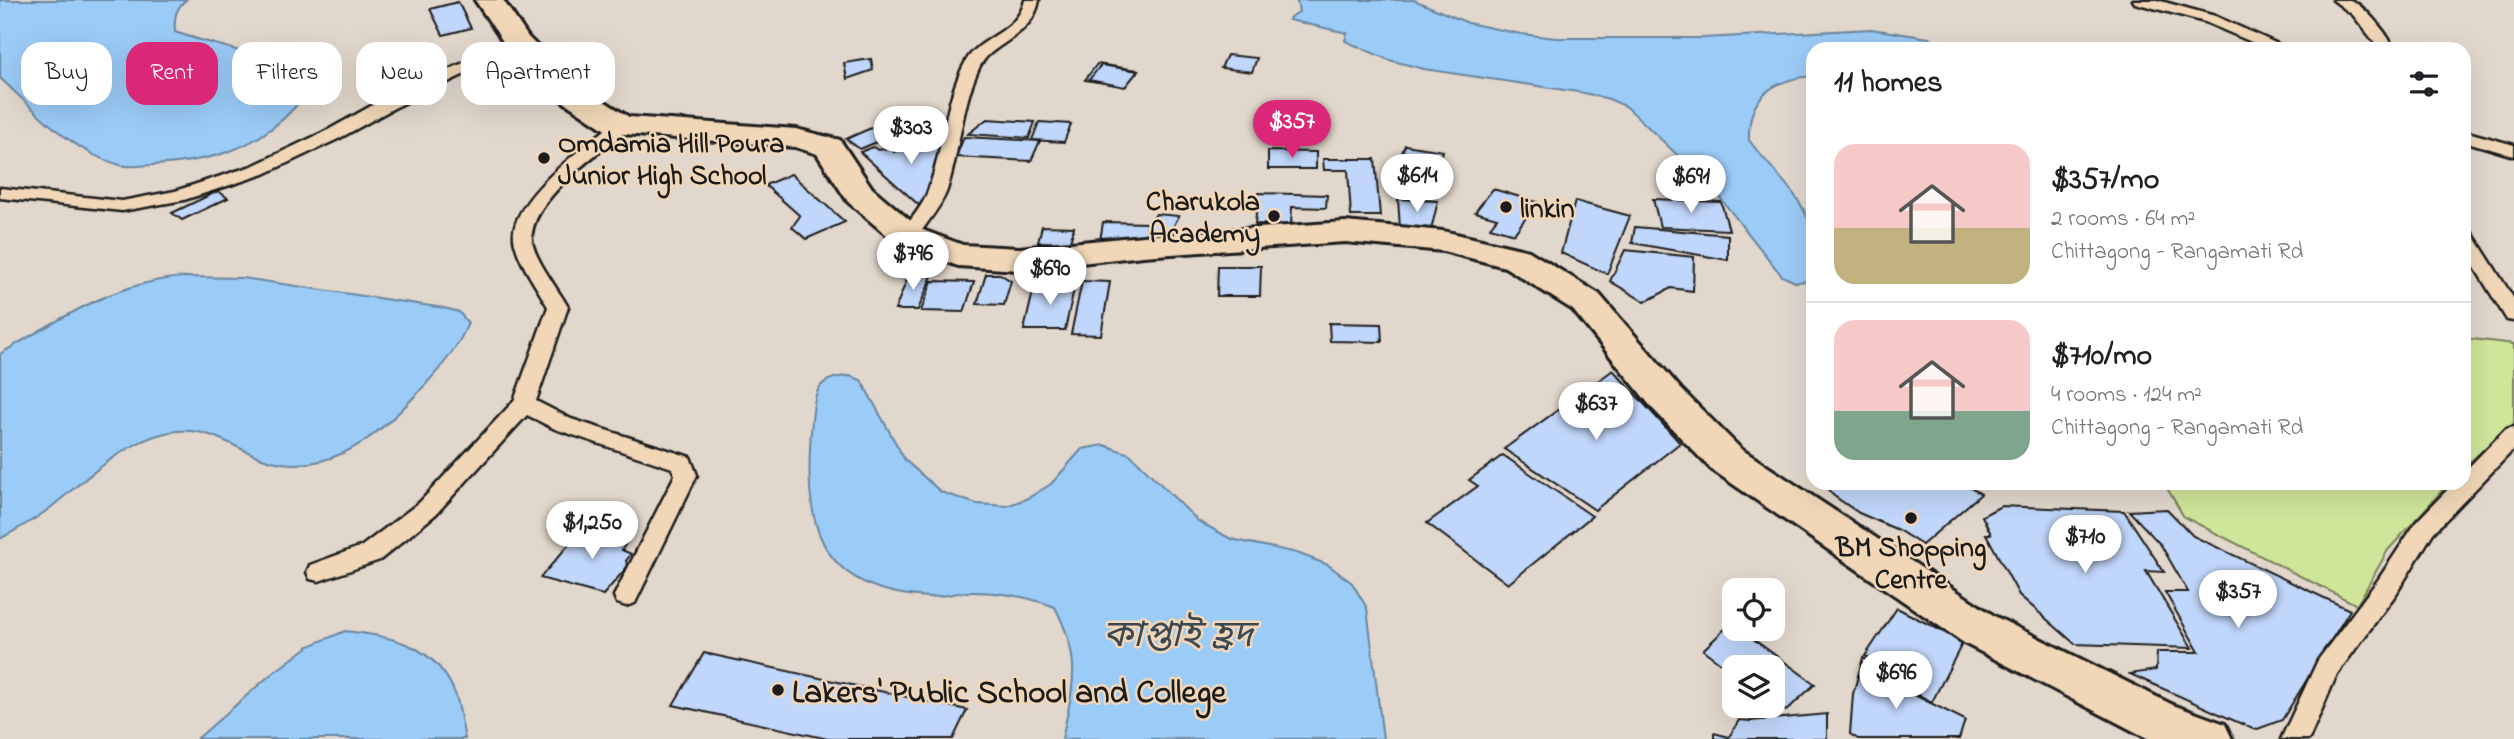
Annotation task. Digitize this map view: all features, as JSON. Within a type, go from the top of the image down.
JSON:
[{"type":"highway","points":[[489,0],[517,42]]},
{"type":"highway","points":[[589,105],[621,126],[796,138],[829,147],[860,195],[908,236],[958,255],[1019,259],[1143,246],[1345,232],[1443,241],[1517,259],[1586,302],[1667,399],[1737,466],[1980,630],[2156,720],[2207,739]]},
{"type":"street","points":[[908,236],[937,193],[956,112],[974,61],[1020,24],[1030,10],[1032,0]]},
{"type":"street","points":[[2140,0],[2210,19],[2264,42]]},
{"type":"street","points":[[2340,0],[2358,12],[2383,42]]},
{"type":"street","points":[[0,193],[122,206],[178,196],[258,170],[461,70]]},
{"type":"street","points":[[319,572],[371,553],[428,508],[524,404],[558,307],[523,240],[525,219],[548,190],[621,126]]},
{"type":"street","points":[[2471,138],[2514,151]]},
{"type":"street","points":[[2471,246],[2514,316]]},
{"type":"street","points":[[524,404],[563,424],[682,463],[686,475],[625,596]]},
{"type":"street","points":[[2471,477],[2514,435]]},
{"type":"street","points":[[2295,739],[2327,668],[2387,587],[2424,527],[2459,490]]},
{"type":"green space","points":[[2471,339],[2514,344],[2514,423],[2471,461]]},
{"type":"green space","points":[[2168,490],[2443,490],[2388,550],[2357,605],[2184,517]]},
{"type":"water","points":[[0,0],[186,0],[176,14],[175,32],[210,42],[126,42],[126,105],[218,105],[218,44],[232,48],[232,105],[297,105],[264,134],[230,151],[193,161],[120,165],[86,151],[55,129],[28,105],[112,105],[112,42],[21,42],[21,98],[0,78]]},
{"type":"water","points":[[1290,0],[1414,0],[1468,23],[1556,38],[1703,38],[1871,29],[1929,38],[1936,42],[1806,42],[1806,77],[1775,86],[1758,102],[1753,112],[1749,140],[1796,197],[1806,216],[1806,281],[1795,282],[1782,276],[1713,189],[1627,107],[1584,93],[1424,69],[1389,60],[1345,41],[1347,33],[1289,20],[1299,12],[1297,1]]},
{"type":"water","points":[[185,277],[243,278],[444,308],[459,312],[468,323],[450,355],[412,399],[380,429],[345,452],[304,464],[282,463],[255,455],[218,438],[192,431],[159,435],[125,450],[44,512],[0,539],[0,354],[88,304],[111,294],[160,280]]},
{"type":"water","name":"কাপ্তাই হ্রদ","points":[[850,376],[861,380],[905,460],[941,492],[977,504],[1007,506],[1028,498],[1051,484],[1082,449],[1104,445],[1130,454],[1198,521],[1231,539],[1297,553],[1328,565],[1352,583],[1367,608],[1383,739],[1062,739],[1073,672],[1069,642],[1055,607],[1001,593],[966,592],[929,597],[890,591],[860,580],[838,564],[823,543],[814,518],[810,488],[815,401],[824,382]]},
{"type":"water","points":[[345,631],[396,640],[425,654],[448,679],[456,696],[465,739],[197,739],[269,676],[309,646]]},
{"type":"building","points":[[458,2],[471,28],[443,35],[430,9]]},
{"type":"building","points":[[1227,55],[1257,58],[1252,72],[1221,68]]},
{"type":"building","points":[[871,59],[873,70],[847,79],[844,63]]},
{"type":"building","points":[[1097,64],[1138,70],[1126,86],[1085,80]]},
{"type":"building","points":[[1101,65],[1138,71],[1125,87],[1089,80]]},
{"type":"building","points":[[894,118],[908,129],[860,149],[846,139]]},
{"type":"building","points":[[987,119],[1035,122],[1029,138],[968,134]]},
{"type":"building","points":[[1039,122],[1071,124],[1064,142],[1032,140]]},
{"type":"building","points":[[964,137],[1040,141],[1031,161],[956,157]]},
{"type":"building","points":[[925,139],[951,141],[921,207],[860,152],[873,147],[878,150],[890,148],[894,152],[901,149],[905,142],[921,144]]},
{"type":"building","points":[[1405,145],[1443,151],[1435,174],[1406,170],[1408,164],[1398,163]]},
{"type":"building","points":[[1268,151],[1316,152],[1316,169],[1268,169]]},
{"type":"building","points":[[1323,159],[1375,159],[1380,216],[1351,216],[1348,170],[1324,170]]},
{"type":"building","points":[[791,174],[845,222],[806,239],[792,227],[800,216],[765,185]]},
{"type":"building","name":"linkin","points":[[1493,189],[1537,202],[1514,234],[1490,227],[1497,218],[1475,212]]},
{"type":"building","points":[[218,191],[228,198],[182,220],[172,213]]},
{"type":"building","name":"Charukola Academy","points":[[1258,193],[1327,195],[1326,208],[1292,207],[1291,225],[1255,224]]},
{"type":"building","points":[[1398,199],[1438,201],[1431,230],[1400,228]]},
{"type":"building","points":[[1653,199],[1721,202],[1729,230],[1660,227]]},
{"type":"building","points":[[1575,201],[1630,216],[1607,274],[1561,253]]},
{"type":"building","points":[[1156,214],[1179,216],[1174,225],[1172,240],[1150,241],[1149,224]]},
{"type":"building","points":[[1103,222],[1148,223],[1145,242],[1100,241]]},
{"type":"building","points":[[1042,226],[1074,227],[1070,243],[1038,242]]},
{"type":"building","points":[[1635,227],[1728,235],[1728,260],[1632,243]]},
{"type":"building","points":[[1625,250],[1694,257],[1693,291],[1671,288],[1645,302],[1610,281]]},
{"type":"building","points":[[1218,266],[1261,266],[1260,296],[1217,296]]},
{"type":"building","points":[[909,274],[932,276],[918,310],[895,310]]},
{"type":"building","points":[[986,274],[1000,274],[1011,281],[1004,305],[977,304]]},
{"type":"building","points":[[932,281],[974,282],[964,312],[921,311]]},
{"type":"building","points":[[1082,281],[1110,282],[1101,335],[1071,334]]},
{"type":"building","points":[[1035,283],[1075,284],[1065,330],[1024,330]]},
{"type":"building","points":[[1329,323],[1381,324],[1382,342],[1330,341]]},
{"type":"building","points":[[1613,370],[1680,443],[1595,510],[1504,449]]},
{"type":"building","points":[[1503,455],[1592,516],[1508,584],[1427,523],[1478,486],[1469,480]]},
{"type":"building","name":"BM Shopping Centre","points":[[1828,490],[1974,490],[1981,494],[1922,545],[1898,530],[1859,513]]},
{"type":"building","points":[[2001,506],[2124,511],[2164,572],[2146,571],[2192,648],[2075,644],[2019,595],[1986,534],[1991,534],[1982,516]]},
{"type":"building","points":[[2167,509],[2193,536],[2350,610],[2282,720],[2255,730],[2130,674],[2156,670],[2157,652],[2199,652],[2165,592],[2188,592],[2161,545],[2129,511]]},
{"type":"building","points":[[600,525],[633,531],[622,550],[631,554],[626,561],[628,566],[603,595],[540,578],[577,535],[586,536]]},
{"type":"building","points":[[1897,608],[1963,642],[1932,702],[1885,678],[1890,667],[1865,656]]},
{"type":"building","points":[[1722,632],[1722,641],[1756,641],[1775,655],[1722,655],[1722,664],[1703,650]]},
{"type":"building","name":"Lakers' Public School and College","points":[[704,653],[967,710],[953,739],[828,739],[673,705]]},
{"type":"building","points":[[1863,658],[1886,669],[1882,679],[1965,720],[1959,739],[1858,739],[1850,734],[1853,694]]},
{"type":"building","points":[[1785,662],[1815,684],[1785,710]]},
{"type":"building","points":[[1827,714],[1827,739],[1714,739],[1714,733],[1729,737],[1739,720]]},
{"type":"place","name":"Omdamia Hill Poura Junior High School","points":[[544,158]]},
{"type":"place","name":"linkin","points":[[1506,207]]},
{"type":"place","name":"Charukola Academy","points":[[1274,216]]},
{"type":"place","name":"BM Shopping Centre","points":[[1911,518]]},
{"type":"place","name":"Lakers' Public School and College","points":[[778,690]]}]
